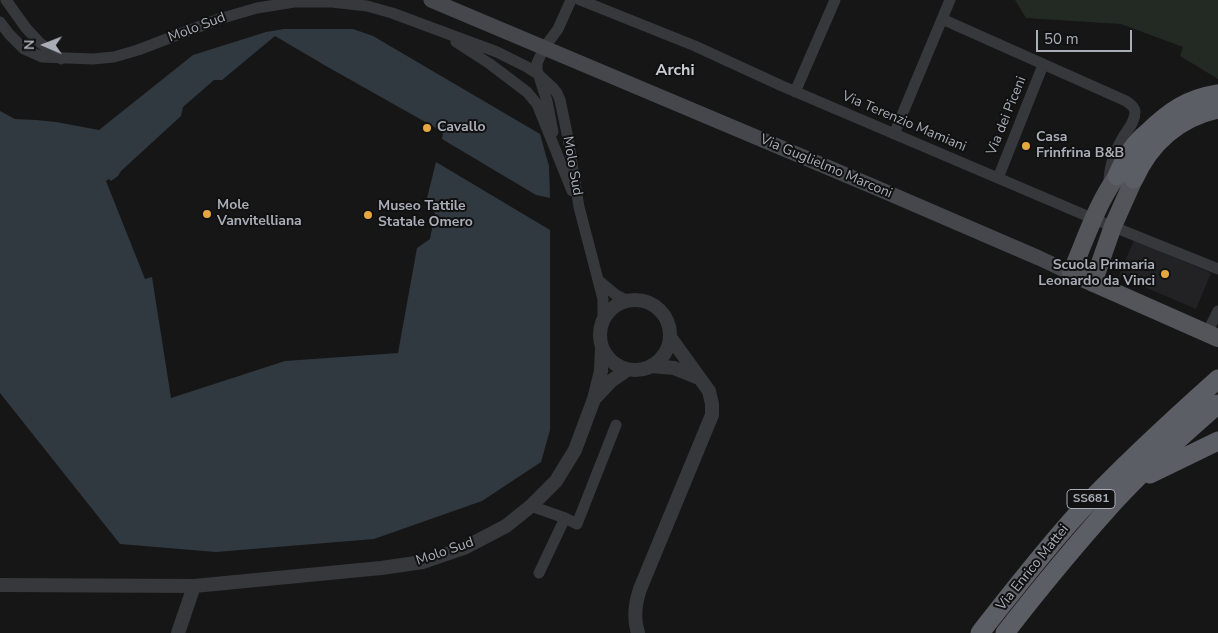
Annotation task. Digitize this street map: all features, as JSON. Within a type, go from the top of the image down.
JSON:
[{"type":"highway","points":[[1120,180],[1132,149],[1161,119],[1174,109],[1187,103],[1218,94]]},
{"type":"highway","points":[[1120,180],[1169,132],[1192,118],[1218,109]]},
{"type":"highway","name":"Via Enrico Mattei","points":[[980,633],[1043,554],[1088,502],[1136,454],[1218,380]]},
{"type":"highway","name":"Via Enrico Mattei","points":[[1005,633],[1068,555],[1116,500],[1218,404]]},
{"type":"highway","name":"SS681","points":[[1133,482],[1218,441]]},
{"type":"main road","name":"Via Guglielmo Marconi","points":[[431,0],[881,190],[1212,335]]},
{"type":"main road","points":[[1071,273],[1096,214],[1120,180]]},
{"type":"main road","points":[[1093,284],[1115,222],[1120,180]]},
{"type":"street","points":[[6,0],[26,28],[39,42],[61,59]]},
{"type":"street","points":[[538,74],[537,63],[544,48],[558,29],[571,0]]},
{"type":"street","name":"Via Terenzio Mamiani","points":[[580,0],[709,52],[795,92],[998,178],[1115,222],[1218,269]]},
{"type":"street","points":[[795,92],[835,0]]},
{"type":"street","points":[[894,134],[950,0]]},
{"type":"street","name":"Molo Sud","points":[[0,22],[24,49],[42,57],[93,59],[114,57],[138,50],[219,19],[252,9],[304,1],[332,2],[367,6],[392,13],[497,52],[538,74],[557,93],[568,138],[579,207],[603,299],[603,320],[600,328],[602,347],[601,371],[594,399],[575,450],[556,481],[531,506],[506,526],[464,548],[423,562],[329,574],[194,586],[0,585]]},
{"type":"street","points":[[942,19],[1126,101],[1132,106],[1135,109],[1133,123],[1123,137],[1112,162],[1109,175],[1120,180]]},
{"type":"street","name":"Molo Sud","points":[[436,29],[490,64],[526,92],[537,104],[579,207]]},
{"type":"street","name":"Via dei Piceni","points":[[998,178],[1043,65]]},
{"type":"street","name":"Molo Sud","points":[[538,74],[547,101],[558,157]]},
{"type":"street","points":[[598,280],[616,295],[628,301]]},
{"type":"street","points":[[603,320],[610,311],[628,301],[638,300],[658,308],[669,326],[670,337],[668,349],[661,359],[652,366]]},
{"type":"street","points":[[1212,335],[1218,312]]},
{"type":"street","points":[[638,633],[635,610],[640,589],[711,419],[711,397],[705,384],[670,337]]},
{"type":"street","points":[[602,347],[607,358],[627,370]]},
{"type":"street","points":[[652,366],[674,368],[700,378]]},
{"type":"street","name":"Molo Sud","points":[[594,399],[611,381],[627,370],[644,370],[652,366]]},
{"type":"street","points":[[531,506],[577,524],[616,425]]},
{"type":"street","points":[[539,573],[565,518]]},
{"type":"street","points":[[178,633],[194,586]]},
{"type":"shaded area","points":[[1015,0],[1218,0],[1218,79],[1180,56],[1183,47],[1121,24],[1026,18]]},
{"type":"shaded area","points":[[284,29],[353,29],[373,36],[540,134],[549,166],[550,198],[536,195],[442,139],[443,132],[275,36],[222,80],[214,80],[183,107],[181,116],[121,171],[118,176],[111,181],[109,179],[106,181],[145,279],[152,277],[171,398],[285,361],[398,353],[417,248],[430,239],[435,213],[426,202],[436,162],[550,230],[550,430],[541,462],[482,501],[374,539],[216,552],[120,544],[0,393],[0,111],[15,119],[56,122],[99,130],[193,55],[266,32]]},
{"type":"shaded area","name":"Scuola Primaria Leonardo da Vinci","points":[[1134,240],[1211,273],[1196,309],[1119,276]]},
{"type":"place","name":"Cavallo","points":[[427,128]]},
{"type":"place","name":"Casa Frinfrina B&B","points":[[1026,146]]},
{"type":"place","name":"Mole Vanvitelliana","points":[[207,214]]},
{"type":"place","name":"Museo Tattile Statale Omero","points":[[368,215]]},
{"type":"place","name":"Scuola Primaria Leonardo da Vinci","points":[[1165,274]]},
{"type":"district","name":"Archi","points":[[675,71]]}]
